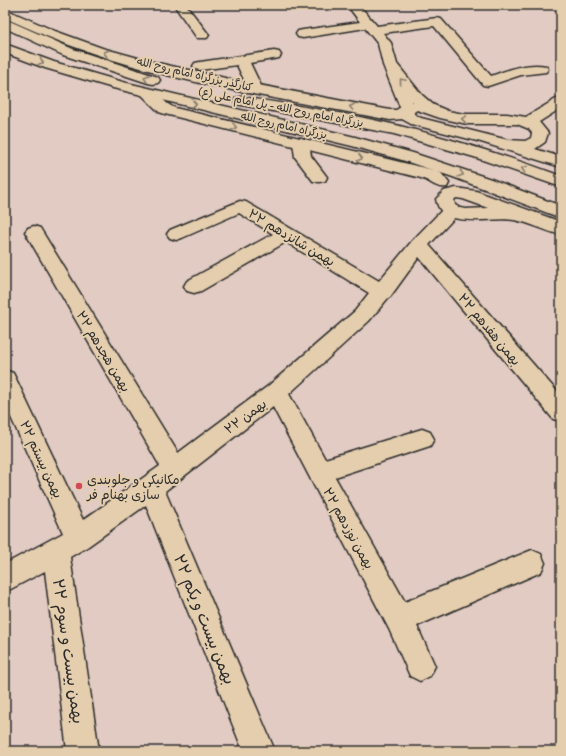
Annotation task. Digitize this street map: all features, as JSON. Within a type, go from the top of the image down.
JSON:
[{"type":"main road","points":[[180,5],[202,35]]},
{"type":"main road","points":[[352,10],[371,27],[384,43],[390,65],[407,110],[407,116],[416,121],[508,145],[561,162]]},
{"type":"main road","name":"کنارگذر بزرگراه امام روح الله","points":[[5,13],[56,35],[115,56],[179,72],[390,115],[399,115],[407,110]]},
{"type":"main road","points":[[303,34],[437,22],[488,82],[519,71],[541,69]]},
{"type":"main road","name":"بزرگراه امام روح الله - پل امام علی (ع)","points":[[5,23],[68,52],[141,77],[228,98],[408,133],[492,158],[561,182]]},
{"type":"main road","name":"بزرگراه امام روح الله","points":[[5,48],[57,68],[147,93],[406,156],[497,186],[561,212]]},
{"type":"main road","points":[[200,66],[274,55]]},
{"type":"main road","points":[[242,60],[255,88]]},
{"type":"main road","points":[[390,65],[417,98],[430,108],[443,114],[463,119],[485,120],[512,118],[534,127],[547,146],[561,158]]},
{"type":"main road","points":[[147,93],[164,109],[170,111],[427,174],[435,177],[446,198]]},
{"type":"main road","points":[[534,127],[561,102]]},
{"type":"main road","points":[[407,110],[416,106],[430,108]]},
{"type":"main road","points":[[508,145],[521,147],[532,145],[539,139],[534,127]]},
{"type":"main road","points":[[301,143],[303,157],[319,177]]},
{"type":"main road","points":[[406,156],[426,167],[436,176],[446,198]]},
{"type":"main road","points":[[446,198],[451,194],[463,193],[561,229]]},
{"type":"main road","name":"۲۲ بهمن","points":[[5,579],[67,544],[151,487],[276,392],[362,316],[420,245],[446,198]]},
{"type":"main road","name":"۲۲ بهمن شانزدهم","points":[[176,234],[240,206],[383,292]]},
{"type":"main road","name":"۲۲ بهمن هجدهم","points":[[34,232],[175,469]]},
{"type":"main road","points":[[194,286],[286,234]]},
{"type":"main road","name":"۲۲ بهمن هفدهم","points":[[420,245],[561,412]]},
{"type":"main road","name":"۲۲ بهمن بیستم","points":[[5,380],[67,544]]},
{"type":"main road","name":"۲۲ بهمن نوزدهم","points":[[276,392],[399,619],[420,666]]},
{"type":"main road","points":[[318,472],[422,439]]},
{"type":"main road","name":"۲۲ بهمن بیست و یکم","points":[[151,487],[260,751]]},
{"type":"main road","name":"۲۲ بهمن بیست و سوم","points":[[67,544],[83,751]]},
{"type":"main road","points":[[399,619],[532,563]]},
{"type":"place","name":"مکانیکی و جلوبندی سازی بهنام فر","points":[[79,486]]}]
